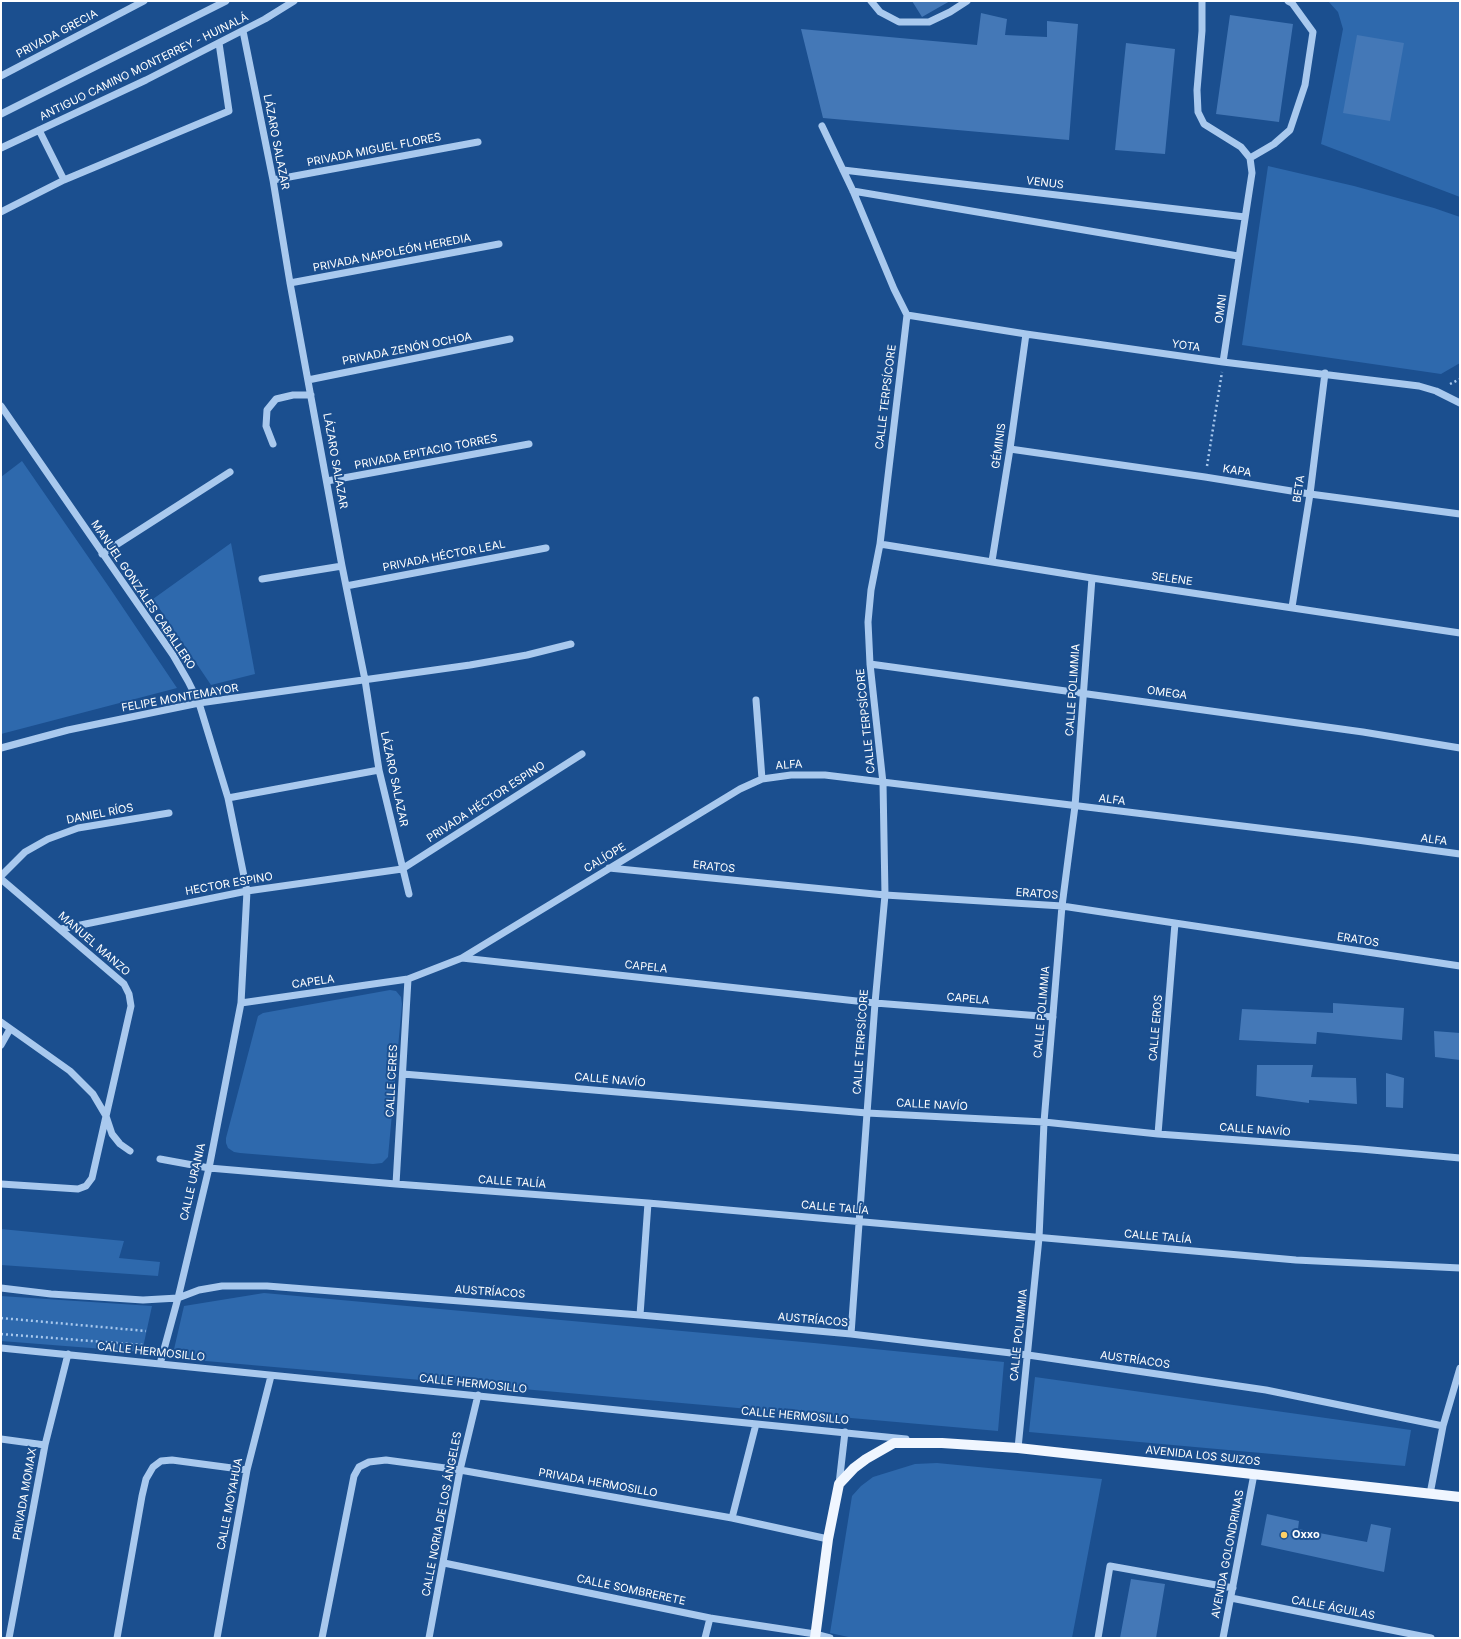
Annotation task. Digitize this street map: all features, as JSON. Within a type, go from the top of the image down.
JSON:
[{"type":"main road","name":"AVENIDA LOS SUIZOS","points":[[839,1484],[854,1468],[866,1459],[894,1443],[942,1443],[1018,1448],[1460,1498]]},
{"type":"main road","points":[[815,1636],[828,1539],[839,1484]]},
{"type":"street","name":"PRIVADA GRECIA","points":[[1,76],[144,1]]},
{"type":"street","name":"ANTIGUO CAMINO MONTERREY - HUINALÁ","points":[[1,114],[226,1]]},
{"type":"street","points":[[871,1],[880,12],[899,22],[929,22],[950,12],[967,1]]},
{"type":"street","points":[[1202,1],[1202,30],[1197,90],[1198,112],[1204,124],[1241,147],[1250,158],[1274,144],[1290,130],[1305,86],[1314,32],[1292,3],[1288,1]]},
{"type":"street","name":"ANTIGUO CAMINO MONTERREY - HUINALÁ","points":[[1,148],[146,80],[219,43],[291,2]]},
{"type":"street","name":"LÁZARO SALAZAR","points":[[243,30],[273,180],[290,283],[342,566],[365,680],[379,770],[402,869],[410,894]]},
{"type":"street","points":[[1,212],[64,180],[229,111],[219,43]]},
{"type":"street","points":[[822,126],[853,191],[907,315]]},
{"type":"street","points":[[39,130],[64,180]]},
{"type":"street","name":"PRIVADA MIGUEL FLORES","points":[[273,180],[478,142]]},
{"type":"street","name":"OMNI","points":[[1223,362],[1232,312],[1238,256],[1252,173],[1250,158]]},
{"type":"street","name":"VENUS","points":[[843,170],[1245,217]]},
{"type":"street","points":[[853,191],[1238,256]]},
{"type":"street","name":"PRIVADA NAPOLEÓN HEREDIA","points":[[290,283],[499,244]]},
{"type":"street","name":"YOTA","points":[[907,315],[1026,334],[1223,362],[1325,373],[1419,386],[1436,391],[1460,404]]},
{"type":"street","name":"CALLE TERPSÍCORE","points":[[851,1334],[858,1221],[885,895],[883,783],[870,664],[868,622],[870,590],[880,544],[907,315]]},
{"type":"street","name":"GÉMINIS","points":[[992,561],[1010,449],[1026,334]]},
{"type":"street","name":"PRIVADA ZENÓN OCHOA","points":[[308,380],[510,340]]},
{"type":"street","name":"BETA","points":[[1292,607],[1310,494],[1325,373]]},
{"type":"street","points":[[273,444],[266,426],[267,410],[276,399],[292,395],[311,395]]},
{"type":"street","name":"MANUEL GONZÁLES CABALLERO","points":[[1,406],[173,655],[200,703],[228,798],[247,890],[241,1004]]},
{"type":"street","name":"PRIVADA EPITACIO TORRES","points":[[327,481],[529,444]]},
{"type":"street","name":"KAPA","points":[[1010,449],[1205,477],[1310,494],[1460,514]]},
{"type":"street","points":[[102,554],[230,472]]},
{"type":"street","name":"SELENE","points":[[880,544],[1092,578],[1460,633]]},
{"type":"street","name":"PRIVADA HÉCTOR LEAL","points":[[346,586],[546,548]]},
{"type":"street","points":[[262,579],[342,566]]},
{"type":"street","name":"CALLE POLIMMIA","points":[[1018,1448],[1039,1238],[1044,1122],[1062,906],[1075,806],[1092,578]]},
{"type":"street","name":"FELIPE MONTEMAYOR","points":[[1,748],[68,730],[200,703],[470,665],[527,655],[571,644]]},
{"type":"street","name":"OMEGA","points":[[870,664],[1084,692],[1355,731],[1460,748]]},
{"type":"street","points":[[756,700],[762,779]]},
{"type":"street","name":"PRIVADA HÉCTOR ESPINO","points":[[402,869],[582,754]]},
{"type":"street","points":[[228,798],[379,770]]},
{"type":"street","name":"ALFA","points":[[762,779],[791,775],[818,775],[1349,839],[1460,854]]},
{"type":"street","name":"CALÍOPE","points":[[462,958],[722,800],[762,779]]},
{"type":"street","name":"DANIEL RÍOS","points":[[1,878],[25,852],[48,839],[78,828],[169,813]]},
{"type":"street","name":"ERATOS","points":[[610,868],[885,895],[1062,906],[1460,966]]},
{"type":"street","name":"HECTOR ESPINO","points":[[61,929],[247,890],[402,869]]},
{"type":"street","name":"MANUEL MANZO","points":[[1,878],[124,984],[129,994],[131,1006],[92,1178],[86,1186],[78,1189],[1,1184]]},
{"type":"street","name":"CALLE EROS","points":[[1158,1134],[1176,923]]},
{"type":"street","name":"CAPELA","points":[[241,1004],[408,979],[462,958],[875,1003],[1053,1017]]},
{"type":"street","name":"CALLE CERES","points":[[396,1184],[408,979]]},
{"type":"street","name":"CALLE URANIA","points":[[160,1364],[178,1298],[208,1168],[241,1004]]},
{"type":"street","points":[[1,1022],[70,1071],[92,1094],[106,1116],[112,1134],[120,1144],[130,1151]]},
{"type":"street","points":[[1,1045],[10,1029]]},
{"type":"street","name":"CALLE NAVÍO","points":[[403,1074],[867,1113],[1044,1122],[1158,1134],[1460,1158]]},
{"type":"street","name":"CALLE TALÍA","points":[[160,1159],[208,1168],[648,1203],[1296,1260],[1460,1268]]},
{"type":"street","points":[[640,1315],[648,1203]]},
{"type":"street","name":"AUSTRÍACOS","points":[[178,1298],[199,1290],[222,1286],[267,1286],[640,1315],[851,1334],[1028,1355],[1266,1390],[1443,1426]]},
{"type":"street","points":[[1,1288],[51,1294],[143,1300],[178,1298]]},
{"type":"street","name":"CALLE HERMOSILLO","points":[[1,1348],[845,1432],[942,1443]]},
{"type":"street","name":"PRIVADA MOMAX","points":[[9,1638],[45,1445],[68,1354]]},
{"type":"street","points":[[1430,1494],[1443,1426],[1458,1382],[1460,1368]]},
{"type":"street","name":"CALLE MOYAHUA","points":[[218,1638],[247,1470],[271,1376]]},
{"type":"street","name":"CALLE NORIA DE LOS ÁNGELES","points":[[429,1638],[460,1470],[478,1395]]},
{"type":"street","points":[[732,1518],[756,1424]]},
{"type":"street","points":[[839,1484],[845,1432]]},
{"type":"street","points":[[1,1439],[45,1445]]},
{"type":"street","points":[[117,1638],[146,1479],[153,1467],[161,1461],[172,1460],[247,1470]]},
{"type":"street","name":"PRIVADA HERMOSILLO","points":[[322,1638],[354,1476],[359,1467],[369,1462],[386,1460],[460,1470],[732,1518],[828,1539]]},
{"type":"street","name":"AVENIDA GOLONDRINAS","points":[[1224,1638],[1254,1474]]},
{"type":"street","name":"CALLE SOMBRERETE","points":[[444,1563],[710,1618],[830,1638]]},
{"type":"street","points":[[1098,1638],[1110,1566],[1233,1588]]},
{"type":"street","name":"CALLE ÁGUILAS","points":[[1231,1598],[1431,1638]]},
{"type":"street","points":[[705,1638],[710,1618]]},
{"type":"path","points":[[1205,477],[1223,362]]},
{"type":"path","points":[[1,1318],[146,1331]]},
{"type":"path","points":[[1,1334],[144,1345]]},
{"type":"shaded area","points":[[1328,1],[1460,1],[1460,197],[1321,144],[1343,29],[1338,12]]},
{"type":"shaded area","points":[[1268,166],[1354,186],[1434,208],[1460,217],[1460,363],[1441,374],[1242,345]]},
{"type":"shaded area","points":[[22,461],[177,688],[1,734],[1,477]]},
{"type":"shaded area","points":[[231,543],[255,674],[211,685],[153,599]]},
{"type":"shaded area","points":[[390,990],[396,991],[401,997],[402,1004],[388,1157],[382,1163],[373,1164],[240,1153],[234,1152],[228,1148],[226,1138],[258,1016],[263,1013]]},
{"type":"shaded area","points":[[1,1229],[124,1241],[119,1258],[160,1262],[158,1276],[1,1265]]},
{"type":"shaded area","points":[[264,1293],[814,1343],[1004,1362],[998,1431],[172,1358],[184,1306]]},
{"type":"shaded area","points":[[1,1296],[152,1306],[142,1352],[1,1341]]},
{"type":"shaded area","points":[[1035,1377],[1411,1430],[1405,1466],[1029,1432]]},
{"type":"shaded area","points":[[937,1463],[1102,1479],[1072,1638],[853,1638],[830,1633],[852,1496],[861,1486],[873,1477],[915,1464]]},
{"type":"building","points":[[912,1],[950,1],[922,17]]},
{"type":"building","points":[[981,13],[1007,19],[1005,35],[1047,37],[1047,21],[1078,24],[1069,140],[823,118],[801,29],[977,45]]},
{"type":"building","points":[[1230,15],[1293,24],[1279,122],[1216,114]]},
{"type":"building","points":[[1357,35],[1404,43],[1390,121],[1343,113]]},
{"type":"building","points":[[1126,43],[1175,49],[1165,154],[1115,150]]},
{"type":"building","points":[[1333,1003],[1404,1008],[1402,1040],[1317,1032],[1316,1044],[1239,1040],[1242,1009],[1333,1013]]},
{"type":"building","points":[[1434,1031],[1460,1033],[1460,1060],[1435,1057]]},
{"type":"building","points":[[1257,1065],[1313,1065],[1311,1077],[1356,1078],[1357,1104],[1309,1100],[1309,1103],[1256,1096]]},
{"type":"building","points":[[1386,1073],[1404,1078],[1403,1108],[1386,1107]]},
{"type":"building","points":[[1267,1514],[1299,1521],[1298,1529],[1367,1542],[1371,1524],[1391,1528],[1384,1572],[1261,1545]]},
{"type":"building","points":[[1131,1579],[1165,1584],[1156,1638],[1120,1638]]},
{"type":"place","name":"Oxxo","points":[[1284,1535]]}]
